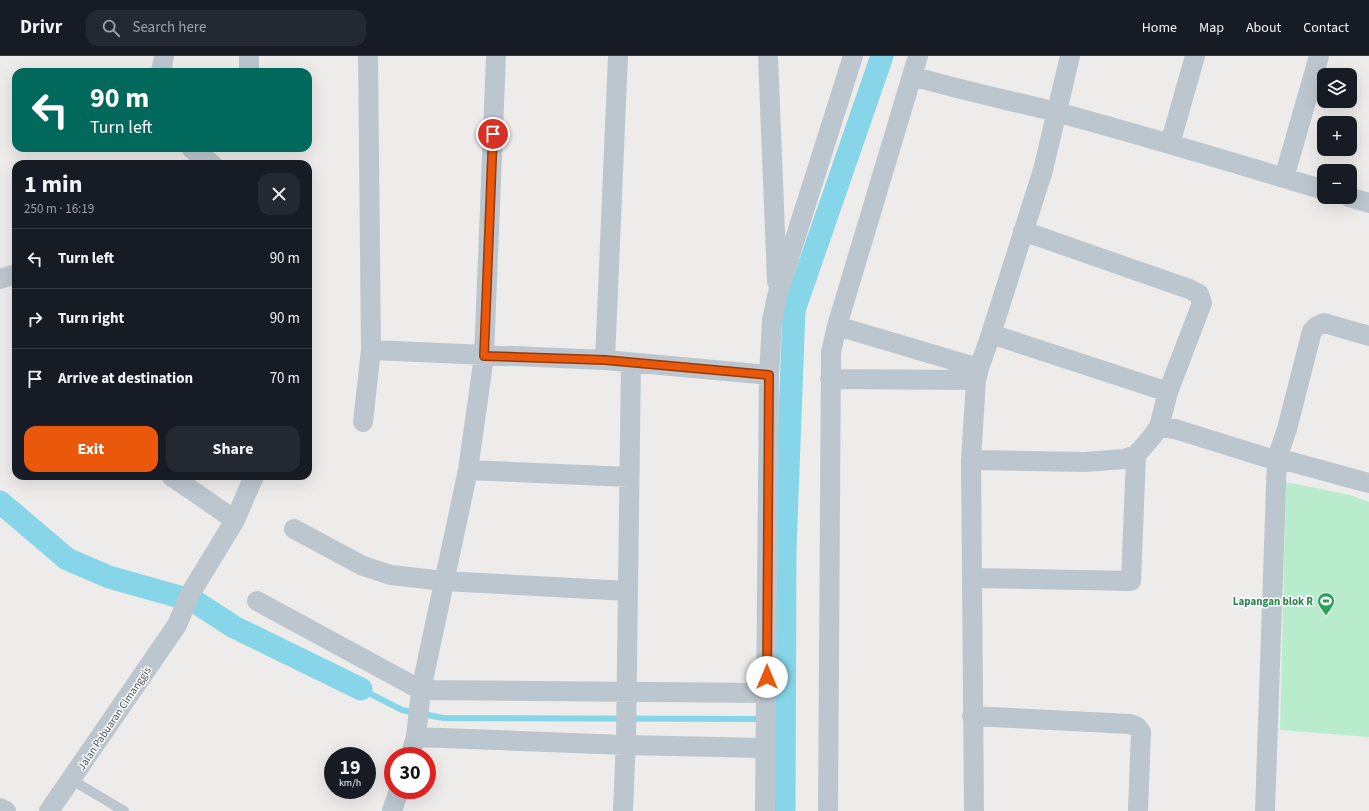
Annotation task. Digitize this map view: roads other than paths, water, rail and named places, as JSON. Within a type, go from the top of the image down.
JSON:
[{"type":"street","points":[[162,68],[164,56]]},
{"type":"street","points":[[249,56],[249,68]]},
{"type":"street","points":[[362,422],[370,350],[368,56]]},
{"type":"street","points":[[413,747],[417,733],[421,694],[468,470],[484,356],[496,56]]},
{"type":"street","points":[[605,360],[618,56]]},
{"type":"street","points":[[768,56],[778,296]]},
{"type":"street","points":[[765,811],[769,375],[772,321],[778,296],[853,56]]},
{"type":"street","points":[[828,811],[831,352],[837,326],[918,56]]},
{"type":"street","points":[[974,811],[971,460],[977,374],[1043,170],[1070,56]]},
{"type":"street","points":[[1170,144],[1195,56]]},
{"type":"street","points":[[1284,178],[1319,56]]},
{"type":"street","points":[[912,76],[1056,112],[1317,188]]},
{"type":"street","points":[[196,152],[207,160]]},
{"type":"street","points":[[1357,199],[1369,203]]},
{"type":"street","points":[[971,460],[1084,462],[1124,459],[1136,455],[1159,427],[1168,392],[1202,302],[1199,294],[1182,286],[1023,231]]},
{"type":"street","points":[[0,278],[12,275]]},
{"type":"street","points":[[1265,811],[1277,458],[1287,429],[1312,331],[1317,326],[1324,323],[1369,335]]},
{"type":"street","points":[[837,326],[977,374]]},
{"type":"street","points":[[991,334],[1168,392]]},
{"type":"street","points":[[370,350],[605,360],[769,375]]},
{"type":"street","points":[[623,811],[626,741],[631,363]]},
{"type":"street","points":[[830,379],[977,374]]},
{"type":"street","points":[[1159,427],[1175,429],[1268,458],[1277,458],[1369,483]]},
{"type":"street","points":[[972,578],[1131,581],[1136,455]]},
{"type":"street","points":[[468,470],[629,476]]},
{"type":"street","points":[[177,480],[235,520]]},
{"type":"street","name":"Jalan Pabuaran Cimanggis","points":[[49,811],[72,780],[177,625],[190,594],[235,520],[252,480]]},
{"type":"street","points":[[294,529],[363,566],[391,575],[444,581],[628,591]]},
{"type":"street","points":[[257,601],[421,694],[767,696]]},
{"type":"street","points":[[972,716],[1130,724],[1136,727],[1141,732],[1138,811]]},
{"type":"street","points":[[417,733],[766,746]]},
{"type":"street","points":[[392,811],[396,799]]},
{"type":"street","points":[[0,808],[6,811]]},
{"type":"lane","points":[[72,780],[124,811]]},
{"type":"waterway","points":[[784,811],[785,549],[794,310],[882,56]]},
{"type":"waterway","points":[[0,502],[67,559],[109,577],[194,601],[234,627],[361,689]]},
{"type":"waterway","points":[[361,689],[402,710],[443,718],[784,719]]},
{"type":"place","name":"Lapangan blok R","points":[[1326,616]]}]
